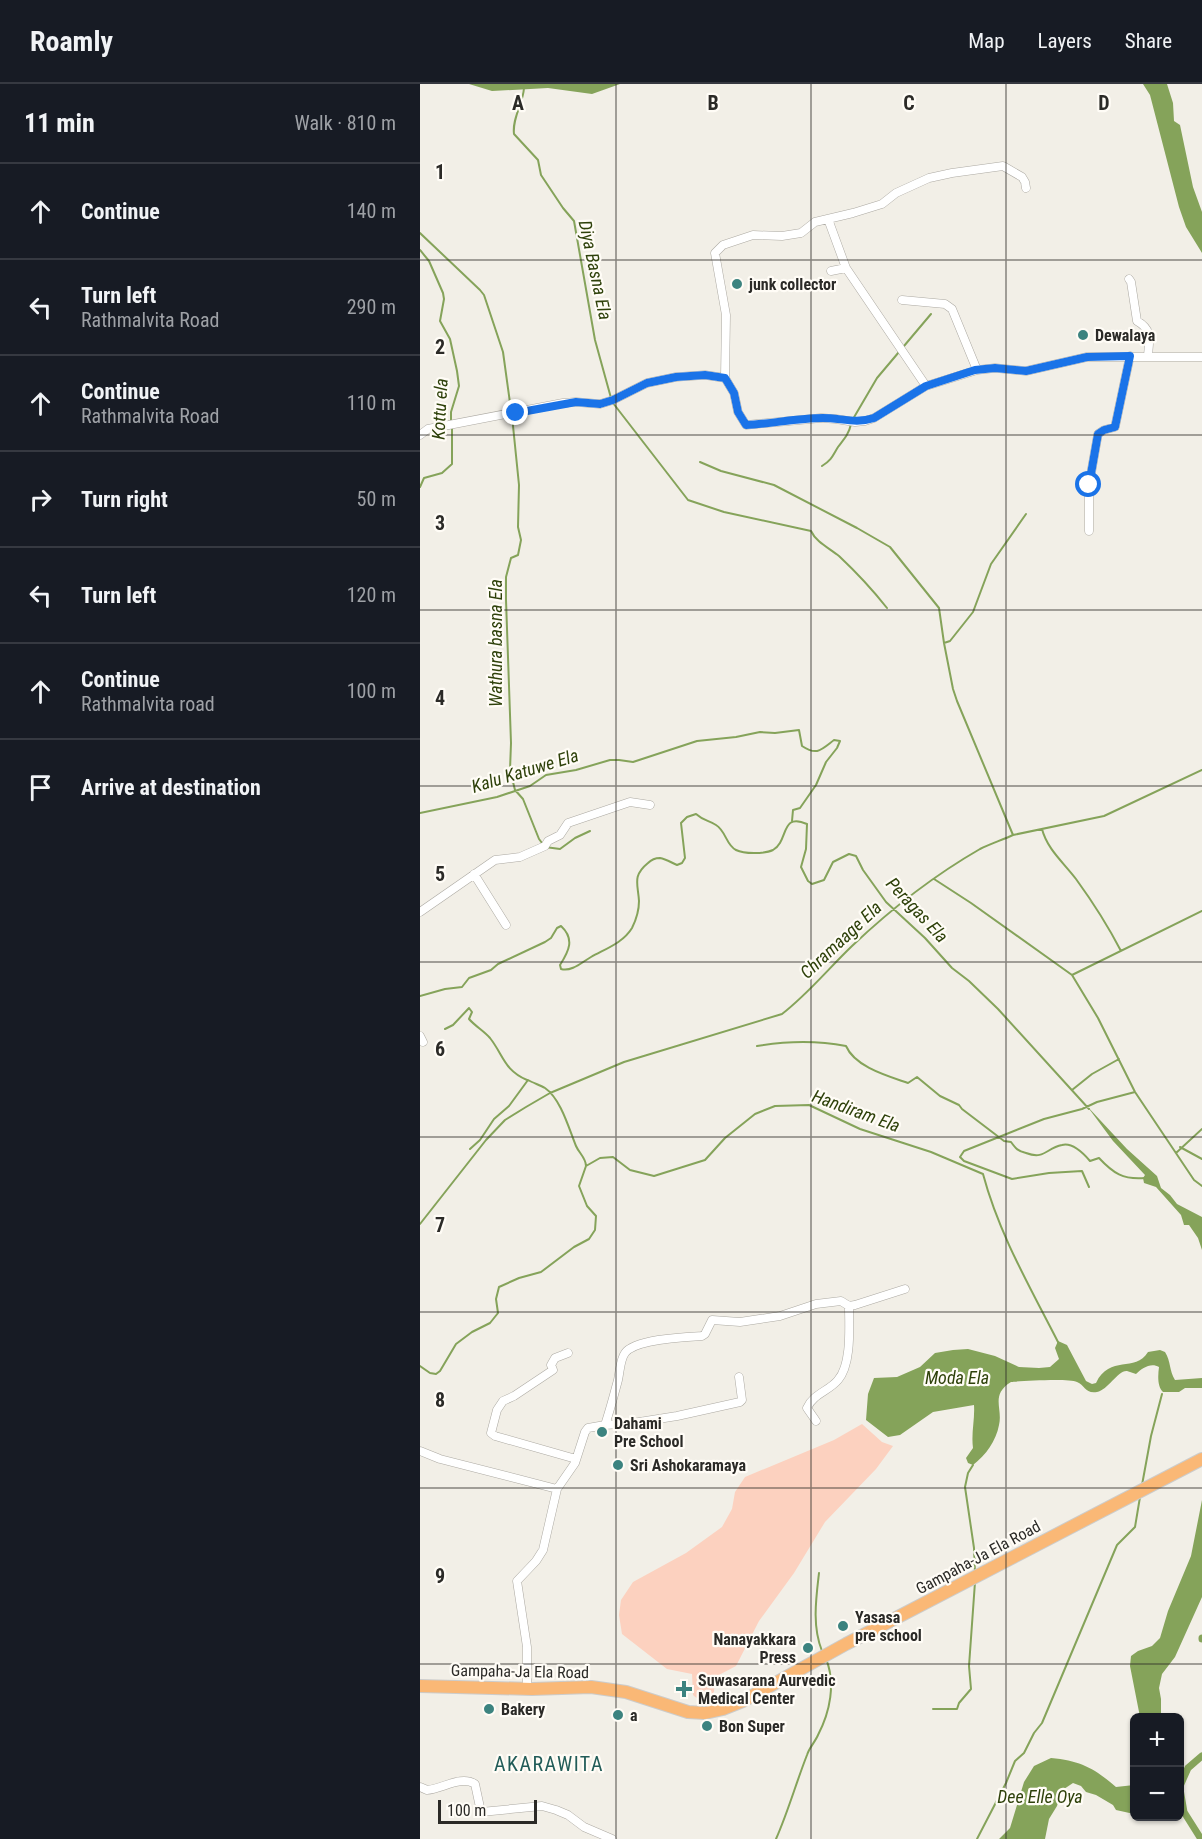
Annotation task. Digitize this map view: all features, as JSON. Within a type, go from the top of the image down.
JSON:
[{"type":"highway","name":"Gampaha-Ja Ela Road","points":[[420,1686],[594,1688],[626,1692],[678,1709],[705,1713],[742,1701],[824,1655],[1202,1459]]},
{"type":"street","points":[[1026,188],[1022,177],[1003,166],[929,178],[896,194],[882,204],[815,222],[801,233],[782,236],[753,235],[717,249],[726,315],[725,378],[734,393],[738,412],[744,423],[758,424],[821,418],[852,422],[874,418],[926,386],[977,370],[995,368],[1026,371],[1087,357],[1202,357]]},
{"type":"street","points":[[828,219],[846,268],[926,386]]},
{"type":"street","points":[[831,271],[846,268]]},
{"type":"street","points":[[1128,279],[1131,282],[1137,321],[1145,325],[1149,335],[1148,356]]},
{"type":"street","points":[[902,300],[945,304],[952,309],[977,370]]},
{"type":"street","points":[[1089,531],[1089,485],[1098,434],[1115,427],[1130,356]]},
{"type":"street","points":[[420,435],[428,429],[569,402],[600,404],[647,383],[676,377],[705,375],[725,378]]},
{"type":"street","points":[[420,912],[495,860],[520,857],[544,846],[548,841],[560,835],[568,823],[630,802],[650,805]]},
{"type":"street","points":[[474,874],[506,925]]},
{"type":"street","points":[[605,1425],[619,1378],[622,1359],[630,1348],[677,1337],[702,1336],[712,1320],[740,1322],[780,1316],[816,1304],[841,1301],[849,1306],[904,1289]]},
{"type":"street","points":[[816,1421],[807,1405],[819,1393],[837,1382],[842,1374],[848,1354],[849,1306]]},
{"type":"street","points":[[568,1353],[555,1358],[551,1365],[553,1370],[503,1401],[497,1410],[491,1433],[576,1459]]},
{"type":"street","points":[[527,1688],[526,1636],[517,1581],[543,1550],[557,1489],[573,1467],[585,1432],[588,1428],[676,1416],[740,1402],[742,1400],[739,1377]]},
{"type":"street","points":[[420,1451],[440,1459],[557,1489]]},
{"type":"street","points":[[420,1787],[427,1791],[459,1781],[472,1781],[475,1784],[481,1812],[542,1806],[568,1815],[584,1827],[612,1839]]},
{"type":"shaded area","points":[[862,1424],[882,1442],[893,1446],[876,1469],[825,1522],[794,1573],[759,1621],[736,1666],[715,1677],[712,1694],[704,1698],[695,1697],[692,1674],[667,1669],[622,1634],[619,1615],[621,1600],[633,1582],[686,1553],[722,1527],[732,1509],[735,1492],[745,1477],[834,1440]]},
{"type":"water","points":[[469,84],[620,84],[592,94],[548,88],[492,91]]},
{"type":"water","points":[[1143,84],[1167,84],[1173,103],[1174,121],[1180,125],[1193,187],[1202,212],[1202,253],[1186,227],[1179,207],[1150,95]]},
{"type":"water","points":[[1087,1106],[1127,1149],[1157,1176],[1161,1188],[1177,1204],[1202,1217],[1202,1250],[1198,1238],[1189,1225],[1184,1225],[1181,1215],[1156,1187],[1144,1183],[1145,1175],[1113,1141]]},
{"type":"water","name":"Moda Ela","points":[[1058,1341],[1067,1345],[1086,1381],[1092,1384],[1096,1383],[1108,1369],[1136,1362],[1148,1352],[1160,1350],[1167,1355],[1175,1380],[1202,1378],[1202,1388],[1163,1392],[1159,1384],[1159,1367],[1153,1365],[1136,1374],[1124,1372],[1097,1392],[1088,1391],[1080,1383],[1065,1380],[1011,1382],[999,1397],[1000,1419],[996,1437],[982,1457],[973,1465],[968,1463],[966,1458],[973,1448],[974,1405],[933,1412],[900,1435],[888,1437],[866,1420],[868,1394],[874,1378],[897,1377],[920,1367],[935,1353],[968,1349],[995,1356],[1019,1367],[1050,1367],[1059,1359],[1055,1348]]},
{"type":"water","points":[[1202,1500],[1202,1597],[1175,1657],[1162,1674],[1159,1688],[1161,1713],[1139,1713],[1130,1666],[1131,1656],[1152,1646],[1160,1638],[1168,1611],[1191,1556]]},
{"type":"water","name":"Dee Elle Oya","points":[[1051,1758],[1071,1761],[1086,1766],[1116,1787],[1130,1785],[1130,1813],[1116,1810],[1113,1805],[1073,1783],[1061,1791],[1057,1806],[1049,1819],[1045,1839],[999,1839],[1010,1828],[1024,1782],[1034,1766]]},
{"type":"waterway","name":"Diya Basna Ela","points":[[524,88],[514,134],[538,160],[541,175],[574,221],[595,340],[611,398]]},
{"type":"waterway","name":"Wathura basna Ela","points":[[420,233],[484,295],[503,352],[511,410]]},
{"type":"waterway","name":"Kottu ela","points":[[420,250],[429,261],[443,293],[440,321],[450,339],[459,386],[451,412],[451,422]]},
{"type":"waterway","points":[[853,419],[877,378],[931,314]]},
{"type":"waterway","points":[[613,403],[688,500],[724,512],[811,531],[819,542],[852,568],[887,608]]},
{"type":"waterway","name":"Wathura basna Ela","points":[[512,416],[519,485],[518,527],[521,540],[518,555],[511,558],[506,577],[510,770],[515,790],[523,799],[539,839],[545,847],[560,849],[590,831]]},
{"type":"waterway","points":[[822,466],[828,462],[848,434],[851,424]]},
{"type":"waterway","name":"Kottu ela","points":[[420,487],[424,478],[442,473],[452,464],[452,428]]},
{"type":"waterway","points":[[700,462],[721,471],[774,485],[890,547],[939,608],[944,643]]},
{"type":"waterway","name":"Chramaage Ela","points":[[420,1224],[486,1140],[505,1120],[550,1093],[624,1062],[782,1014],[866,933],[913,894],[980,849],[1013,835],[957,701],[944,643],[950,641],[973,612],[991,564],[1026,514]]},
{"type":"waterway","name":"Kalu Katuwe Ela","points":[[420,813],[497,797],[530,786],[546,775],[576,770],[610,760],[633,762],[697,741],[760,732],[799,730],[802,746],[812,751],[822,749],[834,740],[840,741],[826,762],[816,785],[800,808],[793,810],[792,821]]},
{"type":"waterway","name":"Peragas Ela","points":[[1013,835],[1104,816],[1202,770]]},
{"type":"waterway","name":"Peragas Ela","points":[[420,996],[462,987],[469,978],[491,970],[498,964],[545,942],[561,926],[569,940],[568,950],[560,965],[561,969],[573,968],[619,942],[632,928],[636,918],[639,901],[637,880],[643,868],[656,858],[677,865],[685,858],[681,823],[687,817],[696,814],[716,825],[733,848],[749,853],[773,850],[778,846],[789,825],[798,821],[807,824],[806,849],[801,867],[808,881],[812,884],[824,880],[833,862],[849,854],[856,856],[886,902],[925,938],[952,968],[998,1009],[1089,1109]]},
{"type":"waterway","points":[[1042,829],[1052,849],[1088,896],[1121,951]]},
{"type":"waterway","points":[[934,879],[1072,975],[1098,1018],[1135,1092],[1194,1180],[1202,1186]]},
{"type":"waterway","points":[[1072,975],[1202,911]]},
{"type":"waterway","points":[[445,1029],[453,1025],[469,1008],[472,1012],[469,1019],[490,1038],[513,1072],[527,1080]]},
{"type":"waterway","name":"Peragas Ela","points":[[757,1046],[801,1042],[846,1046],[857,1060],[882,1074],[908,1083],[917,1077],[940,1096],[959,1105],[1004,1141],[1011,1142],[1021,1151],[1037,1155],[1057,1146],[1070,1145],[1078,1149],[1090,1161],[1099,1158],[1109,1168],[1124,1177],[1145,1178]]},
{"type":"waterway","points":[[1072,1090],[1092,1074],[1119,1059]]},
{"type":"waterway","points":[[470,1149],[480,1140],[494,1119],[509,1106],[528,1080],[545,1088],[556,1099],[586,1166]]},
{"type":"waterway","points":[[1089,1187],[1082,1171],[1012,1179],[964,1161],[960,1157],[964,1151],[1044,1119],[1135,1092]]},
{"type":"waterway","name":"Handiram Ela","points":[[420,1366],[430,1373],[436,1374],[440,1371],[456,1344],[472,1332],[490,1323],[498,1313],[496,1299],[499,1287],[541,1272],[574,1247],[589,1239],[595,1230],[596,1216],[587,1206],[579,1186],[586,1166],[600,1158],[613,1157],[630,1170],[654,1176],[705,1160],[725,1138],[755,1114],[775,1106],[809,1105],[860,1129],[931,1152],[983,1174],[1006,1239],[1058,1342]]},
{"type":"waterway","points":[[1176,1153],[1202,1129]]},
{"type":"waterway","points":[[1180,1147],[1202,1159]]},
{"type":"waterway","points":[[1142,1485],[1162,1394]]},
{"type":"waterway","points":[[973,1465],[968,1473],[965,1487],[974,1548],[975,1573]]},
{"type":"waterway","points":[[977,1839],[1015,1761],[1024,1753],[1042,1723],[1117,1545],[1135,1527],[1140,1497]]},
{"type":"waterway","points":[[819,1573],[816,1622],[822,1651]]},
{"type":"waterway","points":[[933,1709],[957,1709],[959,1703],[971,1689],[969,1666],[975,1582]]},
{"type":"waterway","points":[[776,1839],[808,1752],[817,1738],[828,1707],[831,1678],[826,1659]]},
{"type":"waterway","points":[[1184,1777],[1188,1768],[1202,1756]]},
{"type":"waterway","points":[[1184,1812],[1201,1839]]},
{"type":"place","name":"junk collector","points":[[737,284]]},
{"type":"place","name":"Dewalaya","points":[[1083,335]]},
{"type":"place","name":"Dahami Pre School","points":[[602,1432]]},
{"type":"place","name":"Sri Ashokaramaya","points":[[618,1465]]},
{"type":"place","name":"Yasasa pre school","points":[[843,1626]]},
{"type":"place","name":"Nanayakkara Press","points":[[808,1648]]},
{"type":"place","name":"Suwasarana Aurvedic Medical Center","points":[[684,1689]]},
{"type":"place","name":"Bakery","points":[[489,1709]]},
{"type":"place","name":"a","points":[[618,1715]]},
{"type":"place","name":"Bon Super","points":[[707,1726]]},
{"type":"district","name":"AKARAWITA","points":[[549,1764]]},
{"type":"route","points":[[516,413],[562,403],[600,404],[647,383],[676,377],[705,375],[725,378],[734,393],[738,412],[746,425],[821,418],[855,422],[874,418],[926,386],[975,370],[995,368],[1026,371],[1087,357],[1130,356],[1115,427],[1098,434],[1089,485]]}]
